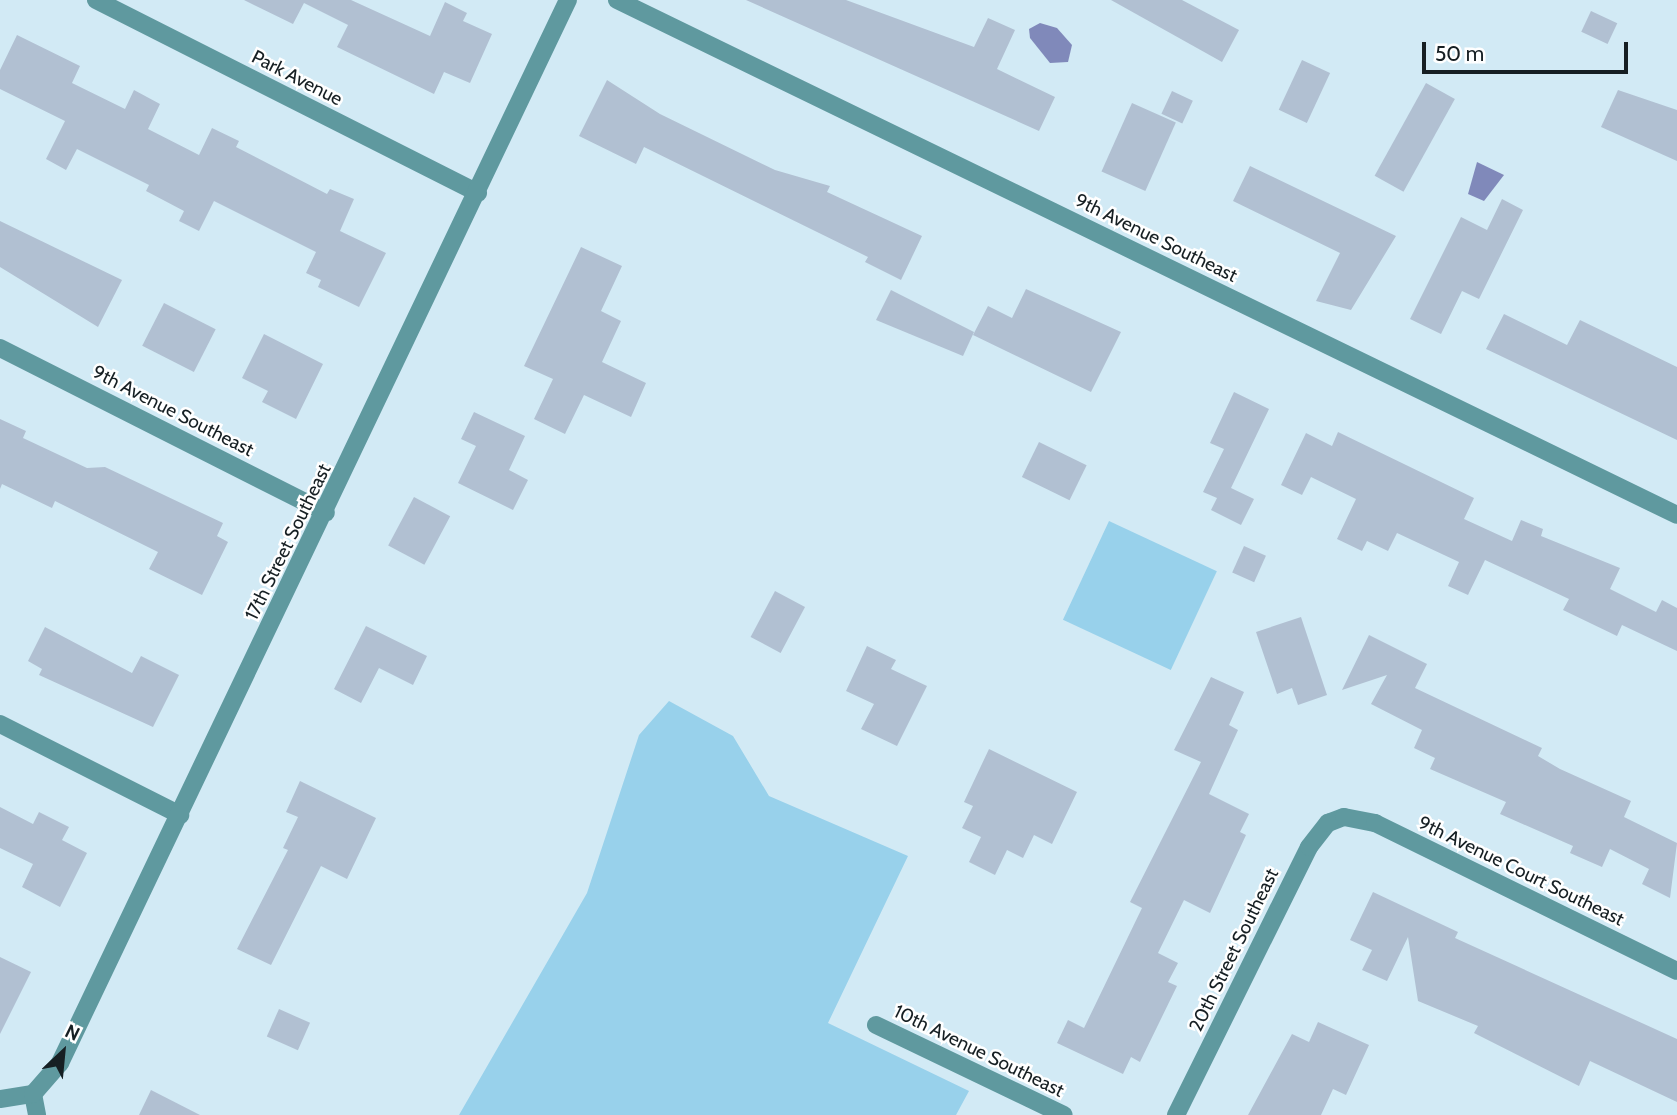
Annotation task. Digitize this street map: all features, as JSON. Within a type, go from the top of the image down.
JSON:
[{"type":"street","name":"Park Avenue","points":[[96,0],[478,193]]},
{"type":"street","name":"17th Street Southeast","points":[[33,1094],[60,1063],[326,513],[568,0]]},
{"type":"street","name":"9th Avenue Southeast","points":[[617,0],[1677,515]]},
{"type":"street","name":"9th Avenue Southeast","points":[[0,348],[326,513]]},
{"type":"street","points":[[0,724],[180,815]]},
{"type":"street","name":"9th Avenue Court Southeast","points":[[1344,817],[1375,823],[1677,971]]},
{"type":"street","name":"20th Street Southeast","points":[[1176,1115],[1309,848],[1328,824],[1344,817]]},
{"type":"street","name":"10th Avenue Southeast","points":[[876,1025],[1064,1115]]},
{"type":"street","points":[[0,1099],[33,1094],[37,1115]]},
{"type":"shaded area","points":[[1040,23],[1057,28],[1072,45],[1068,62],[1050,63],[1030,38],[1029,29]]},
{"type":"shaded area","points":[[1477,162],[1504,175],[1484,201],[1468,194]]},
{"type":"shaded area","points":[[1109,521],[1217,571],[1171,670],[1063,620]]},
{"type":"shaded area","points":[[669,701],[733,736],[769,796],[908,856],[828,1023],[969,1091],[956,1115],[459,1115],[587,893],[639,735]]},
{"type":"building","points":[[244,0],[351,0],[430,36],[445,2],[467,13],[463,21],[492,34],[470,83],[444,72],[434,94],[337,47],[348,25],[304,3],[293,24]]},
{"type":"building","points":[[746,0],[846,0],[974,47],[988,18],[1015,30],[997,69],[1055,97],[1039,131]]},
{"type":"building","points":[[1111,0],[1182,0],[1239,30],[1222,62]]},
{"type":"building","points":[[1591,11],[1617,23],[1608,44],[1581,32]]},
{"type":"building","points":[[17,35],[80,66],[72,83],[125,109],[134,90],[160,104],[148,129],[199,155],[212,128],[239,141],[236,147],[327,194],[330,189],[354,199],[340,231],[386,253],[359,307],[318,287],[321,280],[306,273],[316,252],[214,201],[199,231],[179,221],[184,211],[146,191],[149,185],[77,149],[66,170],[46,159],[65,121],[0,89],[0,70]]},
{"type":"building","points":[[1302,60],[1330,73],[1307,123],[1279,110]]},
{"type":"building","points":[[607,80],[660,114],[775,170],[830,186],[827,192],[922,236],[901,280],[865,262],[868,257],[644,147],[636,164],[579,136]]},
{"type":"building","points":[[1426,83],[1455,99],[1403,192],[1375,176]]},
{"type":"building","points":[[1618,90],[1677,110],[1677,161],[1601,127]]},
{"type":"building","points":[[1172,91],[1193,101],[1182,123],[1161,114]]},
{"type":"building","points":[[1132,103],[1176,123],[1145,191],[1101,172]]},
{"type":"building","points":[[1250,166],[1396,236],[1351,310],[1316,301],[1340,253],[1233,201]]},
{"type":"building","points":[[1502,199],[1523,210],[1479,299],[1462,291],[1441,334],[1410,319],[1461,217],[1487,230]]},
{"type":"building","points":[[0,221],[122,280],[98,327],[0,267]]},
{"type":"building","points":[[581,247],[622,266],[601,311],[621,321],[602,362],[646,383],[631,417],[584,395],[565,434],[534,419],[553,379],[524,366]]},
{"type":"building","points":[[1026,289],[1121,332],[1091,392],[973,335],[988,306],[1012,318]]},
{"type":"building","points":[[891,290],[974,332],[963,356],[876,320]]},
{"type":"building","points":[[164,303],[216,329],[194,372],[142,346]]},
{"type":"building","points":[[1504,314],[1567,345],[1580,320],[1677,367],[1677,440],[1486,349]]},
{"type":"building","points":[[264,334],[323,364],[296,419],[262,402],[268,391],[242,378]]},
{"type":"building","points":[[1234,392],[1269,409],[1231,488],[1254,499],[1241,525],[1211,510],[1217,498],[1203,492],[1224,449],[1210,443]]},
{"type":"building","points":[[474,412],[525,436],[509,470],[528,480],[513,510],[458,483],[476,446],[461,439]]},
{"type":"building","points":[[0,419],[26,431],[23,438],[87,468],[105,467],[223,523],[217,536],[228,542],[202,595],[149,569],[158,552],[55,501],[52,508],[2,484],[0,489]]},
{"type":"building","points":[[1338,432],[1474,498],[1464,519],[1512,541],[1521,520],[1543,529],[1541,536],[1620,568],[1610,589],[1656,612],[1662,600],[1677,608],[1677,651],[1622,625],[1617,636],[1563,610],[1569,599],[1485,560],[1468,595],[1448,586],[1459,562],[1397,533],[1388,551],[1367,541],[1362,551],[1337,539],[1356,499],[1311,477],[1302,495],[1281,485],[1306,433],[1332,446]]},
{"type":"building","points":[[1039,442],[1087,465],[1070,500],[1022,477]]},
{"type":"building","points":[[414,497],[450,516],[424,565],[388,546]]},
{"type":"building","points":[[1244,546],[1266,556],[1254,582],[1232,572]]},
{"type":"building","points":[[775,591],[805,607],[781,653],[751,637]]},
{"type":"building","points":[[1301,617],[1327,695],[1298,705],[1292,688],[1277,694],[1256,632]]},
{"type":"building","points":[[366,626],[427,656],[413,685],[379,668],[361,703],[334,689]]},
{"type":"building","points":[[45,627],[132,673],[141,656],[179,675],[153,727],[39,675],[42,669],[28,661]]},
{"type":"building","points":[[1369,635],[1427,664],[1415,688],[1542,748],[1538,756],[1560,769],[1631,801],[1624,817],[1677,843],[1670,898],[1642,884],[1649,869],[1610,849],[1602,867],[1570,853],[1573,846],[1500,814],[1506,802],[1430,769],[1435,758],[1414,748],[1422,730],[1371,704],[1387,675],[1342,690]]},
{"type":"building","points":[[867,646],[896,660],[891,669],[927,686],[897,746],[861,729],[874,704],[846,691]]},
{"type":"building","points":[[1211,677],[1244,692],[1229,725],[1238,730],[1209,794],[1249,814],[1240,832],[1246,835],[1210,913],[1184,900],[1158,953],[1178,963],[1168,982],[1177,986],[1140,1062],[1131,1057],[1123,1074],[1057,1043],[1068,1020],[1084,1028],[1142,908],[1130,902],[1201,762],[1174,750]]},
{"type":"building","points":[[989,749],[1077,792],[1052,844],[1034,835],[1023,858],[1007,850],[995,875],[969,862],[981,837],[962,828],[973,806],[964,802]]},
{"type":"building","points":[[300,781],[376,818],[347,879],[321,866],[271,965],[237,949],[288,850],[283,848],[298,817],[286,812]]},
{"type":"building","points":[[0,807],[33,824],[39,812],[69,827],[62,840],[87,853],[60,907],[22,887],[33,864],[0,848]]},
{"type":"building","points":[[1373,892],[1458,932],[1455,938],[1677,1039],[1677,1102],[1590,1061],[1579,1086],[1474,1033],[1478,1026],[1418,1001],[1408,937],[1387,981],[1362,970],[1372,950],[1350,940]]},
{"type":"building","points":[[0,957],[31,972],[0,1034]]},
{"type":"building","points":[[279,1009],[310,1023],[298,1050],[267,1036]]},
{"type":"building","points":[[1318,1022],[1369,1045],[1346,1095],[1333,1089],[1321,1115],[1248,1115],[1292,1034],[1309,1042]]},
{"type":"building","points":[[151,1090],[200,1115],[139,1115]]}]
